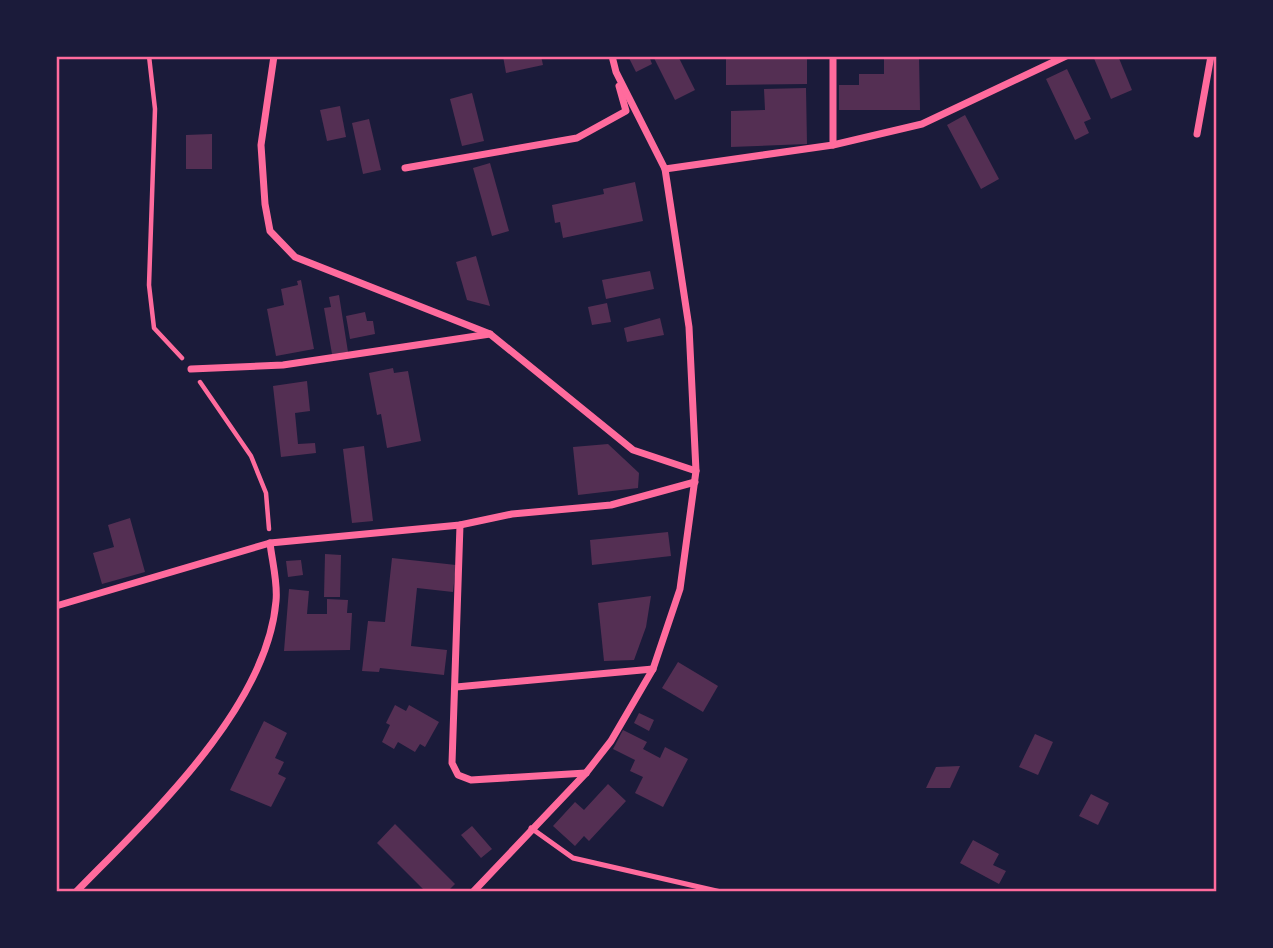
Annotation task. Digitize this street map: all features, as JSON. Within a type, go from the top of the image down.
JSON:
[{"type":"street","points":[[274,56],[261,145],[270,230],[295,257],[491,334],[633,450],[696,471]]},
{"type":"street","points":[[405,168],[577,138],[626,111],[612,56]]},
{"type":"street","points":[[833,56],[833,145]]},
{"type":"street","points":[[665,169],[833,145],[922,124],[1066,56]]},
{"type":"street","points":[[1197,134],[1210,56]]},
{"type":"street","points":[[473,892],[586,773],[637,701],[653,669],[680,589],[696,471],[689,327],[665,169],[616,72]]},
{"type":"street","points":[[191,369],[283,365],[491,334]]},
{"type":"street","points":[[56,606],[270,543],[460,525],[512,514],[611,505],[695,482]]},
{"type":"street","points":[[460,525],[452,763],[458,775],[471,780],[586,773]]},
{"type":"street","points":[[76,892],[202,757],[244,695],[265,646],[276,601],[270,543]]},
{"type":"street","points":[[456,687],[653,669]]},
{"type":"lane","points":[[531,828],[573,858],[721,892]]},
{"type":"path","points":[[149,56],[155,109],[149,285],[154,328],[191,369],[251,456],[266,493],[270,543]]},
{"type":"building","points":[[503,56],[541,56],[543,65],[506,73]]},
{"type":"building","points":[[628,56],[649,56],[652,64],[636,72]]},
{"type":"building","points":[[653,56],[678,56],[695,90],[675,100]]},
{"type":"building","points":[[726,56],[807,56],[807,84],[726,85]]},
{"type":"building","points":[[884,56],[919,56],[920,110],[839,110],[839,85],[859,85],[859,74],[884,74]]},
{"type":"building","points":[[1093,56],[1118,56],[1132,90],[1111,99]]},
{"type":"building","points":[[1067,69],[1091,119],[1084,122],[1089,133],[1075,140],[1046,79]]},
{"type":"building","points":[[806,88],[807,144],[731,147],[731,111],[765,110],[764,89]]},
{"type":"building","points":[[472,93],[484,141],[462,146],[450,99]]},
{"type":"building","points":[[340,106],[346,137],[327,141],[320,110]]},
{"type":"building","points":[[965,115],[999,179],[981,189],[947,125]]},
{"type":"building","points":[[369,119],[381,170],[363,174],[352,123]]},
{"type":"building","points":[[212,134],[212,169],[186,169],[186,135]]},
{"type":"building","points":[[490,163],[509,231],[492,236],[473,168]]},
{"type":"building","points":[[635,182],[643,221],[563,238],[560,222],[555,223],[552,205],[604,194],[603,189]]},
{"type":"building","points":[[476,256],[490,306],[467,300],[456,262]]},
{"type":"building","points":[[650,271],[654,289],[606,299],[602,280]]},
{"type":"building","points":[[301,280],[314,349],[276,356],[267,309],[284,305],[281,289],[298,285],[297,281]]},
{"type":"building","points":[[339,295],[348,352],[332,354],[324,308],[331,307],[329,297]]},
{"type":"building","points":[[607,303],[611,322],[592,325],[588,307]]},
{"type":"building","points":[[365,312],[367,321],[373,321],[375,334],[350,339],[346,316]]},
{"type":"building","points":[[660,318],[664,335],[627,342],[624,328]]},
{"type":"building","points":[[393,368],[394,373],[408,371],[421,441],[387,448],[381,414],[377,415],[369,373]]},
{"type":"building","points":[[307,381],[310,411],[295,413],[298,444],[315,443],[316,453],[281,457],[273,386]]},
{"type":"building","points":[[608,444],[639,473],[638,488],[578,495],[573,447]]},
{"type":"building","points":[[364,446],[373,521],[352,523],[343,449]]},
{"type":"building","points":[[130,518],[145,572],[102,584],[93,553],[114,547],[108,525]]},
{"type":"building","points":[[668,532],[671,556],[592,565],[590,540]]},
{"type":"building","points":[[325,554],[341,555],[340,597],[324,597]]},
{"type":"building","points":[[392,558],[456,565],[453,592],[417,588],[411,646],[447,650],[444,675],[380,668],[379,672],[362,671],[368,621],[385,622]]},
{"type":"building","points":[[301,560],[303,575],[288,577],[286,561]]},
{"type":"building","points":[[289,589],[309,591],[307,614],[327,614],[327,599],[348,600],[347,613],[352,613],[350,650],[284,651]]},
{"type":"building","points":[[651,596],[646,627],[634,660],[604,661],[598,603]]},
{"type":"building","points":[[678,662],[718,686],[703,712],[662,688]]},
{"type":"building","points":[[395,705],[406,711],[409,705],[439,722],[425,747],[420,744],[415,752],[398,742],[394,749],[382,742],[390,725],[386,723]]},
{"type":"building","points":[[639,713],[654,720],[649,731],[634,723]]},
{"type":"building","points":[[264,721],[287,733],[275,758],[284,762],[278,774],[286,778],[271,807],[230,790]]},
{"type":"building","points":[[623,730],[647,742],[643,749],[660,758],[665,747],[688,759],[663,807],[635,793],[643,777],[630,771],[635,760],[613,749]]},
{"type":"building","points":[[1035,734],[1053,742],[1038,775],[1019,767]]},
{"type":"building","points":[[960,766],[950,788],[926,788],[936,767]]},
{"type":"building","points":[[608,784],[626,801],[589,841],[584,836],[575,846],[553,826],[575,802],[584,810]]},
{"type":"building","points":[[1091,794],[1109,803],[1098,825],[1079,816]]},
{"type":"building","points":[[395,824],[455,884],[447,892],[426,892],[377,843]]},
{"type":"building","points":[[472,826],[492,849],[481,858],[461,835]]},
{"type":"building","points":[[973,840],[999,854],[993,865],[1006,871],[999,884],[960,863]]}]
